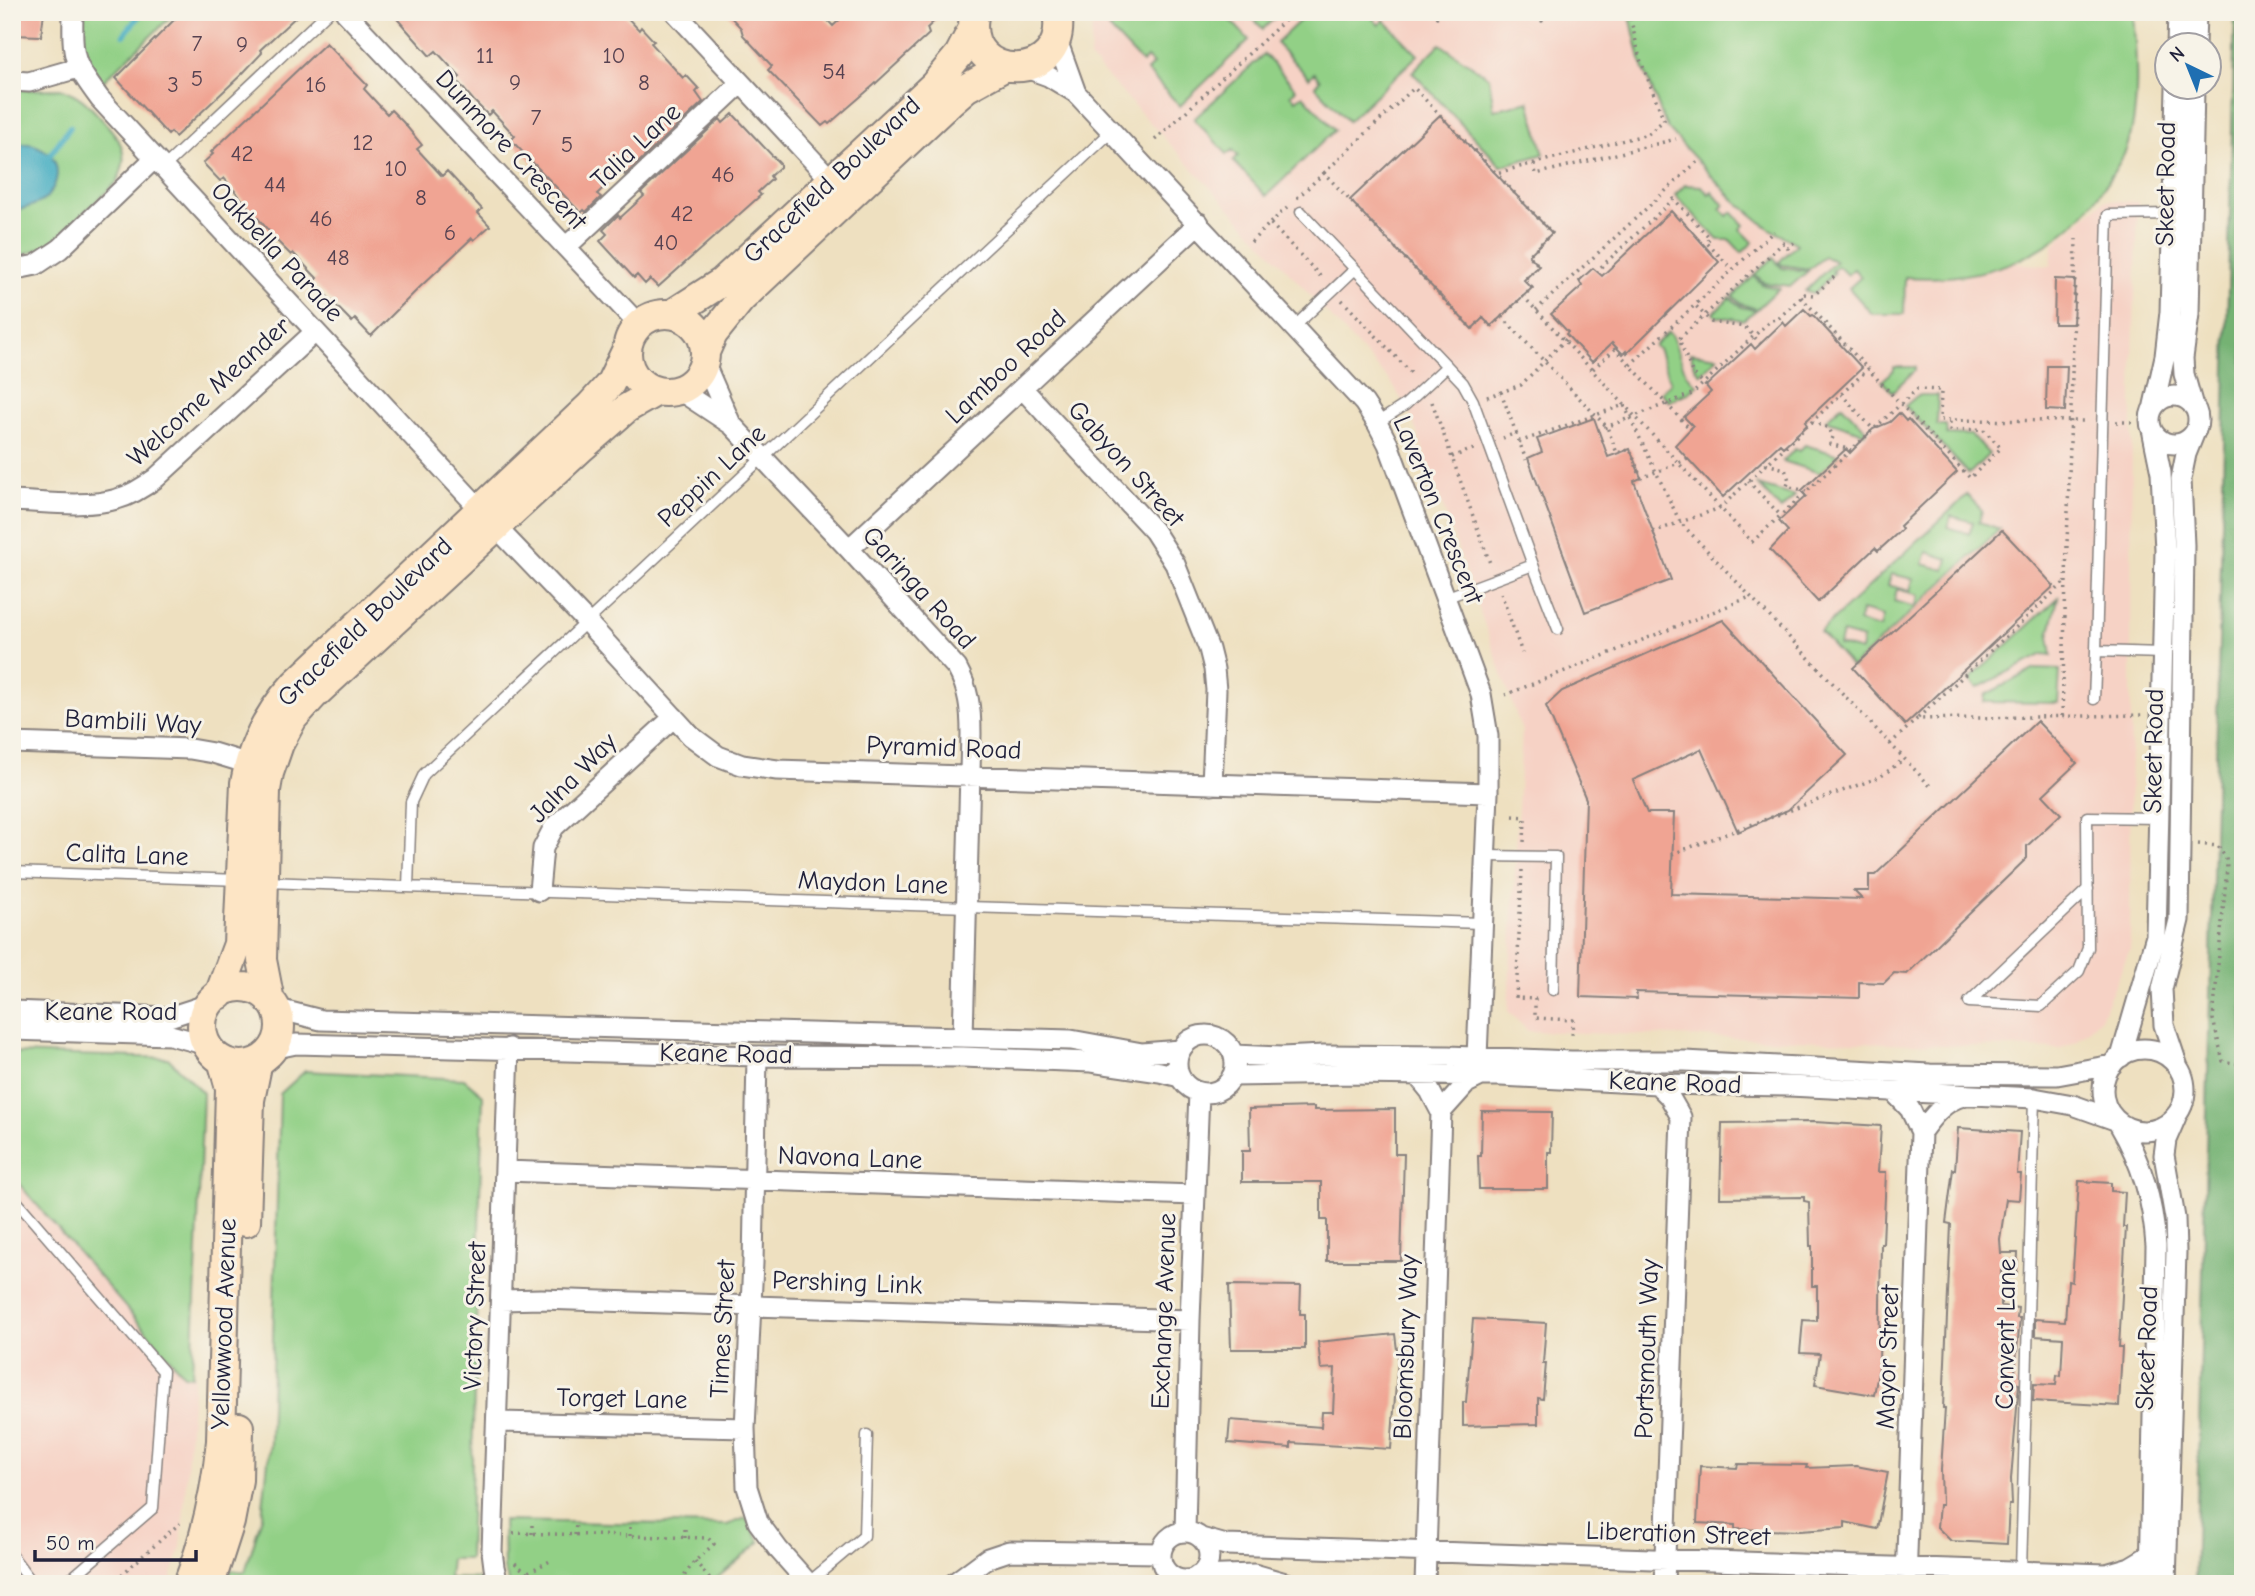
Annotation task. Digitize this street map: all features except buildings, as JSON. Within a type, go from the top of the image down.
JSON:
[{"type":"street","name":"Oakbella Parade","points":[[73,12],[72,41],[78,68],[100,99],[488,518]]},
{"type":"street","name":"Dunmore Crescent","points":[[345,12],[639,325]]},
{"type":"street","points":[[675,12],[832,181]]},
{"type":"street","points":[[2177,32],[2178,12]]},
{"type":"street","points":[[2195,32],[2196,12]]},
{"type":"street","points":[[974,20],[979,48],[987,57],[1015,67]]},
{"type":"street","name":"Gracefield Boulevard","points":[[672,314],[722,282],[948,71],[974,20]]},
{"type":"street","name":"Gracefield Boulevard","points":[[705,357],[718,328],[741,299],[952,100],[966,88],[1015,67],[1039,62],[1050,52],[1057,20]]},
{"type":"street","name":"Laverton Crescent","points":[[1057,20],[1076,93]]},
{"type":"street","name":"Laverton Crescent","points":[[1015,67],[1048,76],[1076,93],[1364,404],[1388,444],[1484,708],[1488,736],[1488,793],[1478,1067]]},
{"type":"street","points":[[12,81],[29,82],[78,68]]},
{"type":"street","name":"Talia Lane","points":[[566,247],[741,83]]},
{"type":"street","name":"Skeet Road","points":[[2154,405],[2165,356],[2170,312],[2176,102]]},
{"type":"street","name":"Skeet Road","points":[[2193,405],[2183,374],[2183,358],[2189,314],[2194,102]]},
{"type":"street","points":[[12,270],[36,265],[60,249],[158,164]]},
{"type":"street","name":"Lamboo Road","points":[[849,549],[1199,223]]},
{"type":"street","points":[[672,314],[695,327],[702,338],[705,357],[699,374],[690,383],[668,391],[640,383],[627,363],[626,351],[632,332],[648,317],[672,314]]},
{"type":"street","name":"Welcome Meander","points":[[12,501],[99,503],[136,492],[156,478],[316,331]]},
{"type":"street","name":"Gracefield Boulevard","points":[[572,440],[610,384],[626,351]]},
{"type":"street","name":"Garinga Road","points":[[705,357],[732,425]]},
{"type":"street","name":"Gabyon Street","points":[[1022,388],[1154,531],[1175,564],[1214,669],[1216,690],[1212,785]]},
{"type":"street","name":"Gracefield Boulevard","points":[[272,1004],[262,960],[251,881],[245,783],[248,764],[265,724],[285,695],[488,518],[572,440],[627,408],[668,391]]},
{"type":"street","name":"Garinga Road","points":[[668,391],[732,425],[957,668],[966,685],[971,706],[963,1037]]},
{"type":"street","points":[[2163,398],[2185,398],[2193,405],[2198,419],[2194,434],[2185,442],[2162,442],[2154,434],[2149,417],[2154,405],[2163,398]]},
{"type":"street","name":"Skeet Road","points":[[2116,1061],[2156,936],[2164,537],[2161,472],[2154,434]]},
{"type":"street","name":"Skeet Road","points":[[2178,1067],[2164,1025],[2162,1001],[2164,978],[2179,920],[2184,545],[2181,479],[2186,454],[2194,434]]},
{"type":"street","name":"Gracefield Boulevard","points":[[214,999],[231,969],[251,881],[269,774],[279,744],[293,718],[488,518]]},
{"type":"street","name":"Pyramid Road","points":[[488,518],[691,736],[718,756],[742,765],[777,770],[1488,793]]},
{"type":"street","name":"Jalna Way","points":[[539,891],[543,848],[554,827],[674,717]]},
{"type":"street","name":"Bambili Way","points":[[12,743],[190,749],[248,764]]},
{"type":"street","name":"Keane Road","points":[[12,1011],[169,1017],[234,988],[244,988],[263,994],[272,1004],[321,1020],[1071,1040],[1142,1052],[1181,1050],[1195,1038],[1206,1036],[1223,1041],[1234,1055],[1478,1067],[1657,1084],[1789,1086],[2034,1098],[2073,1105],[2117,1122]]},
{"type":"street","name":"Keane Road","points":[[214,999],[202,1020],[203,1037],[215,1053]]},
{"type":"street","points":[[265,1055],[278,1035],[279,1026],[272,1004]]},
{"type":"street","name":"Keane Road","points":[[12,1030],[170,1035],[240,1065],[296,1044],[1091,1062],[1180,1077],[1187,1086],[1199,1092],[1218,1091],[1232,1076],[1418,1075],[1478,1067],[1685,1062],[1955,1074],[2057,1075],[2116,1061]]},
{"type":"street","name":"Victory Street","points":[[498,1584],[492,1551],[509,1048]]},
{"type":"street","points":[[1180,1077],[1177,1060],[1181,1050]]},
{"type":"street","points":[[2136,1050],[2152,1050],[2167,1056],[2178,1067],[2185,1081],[2185,1096],[2176,1117],[2153,1131],[2136,1131],[2117,1122],[2104,1099],[2103,1087],[2116,1061],[2136,1050]]},
{"type":"street","name":"Yellowwood Avenue","points":[[188,1584],[199,1556],[209,1517],[221,1441],[230,1088],[215,1053]]},
{"type":"street","name":"Yellowwood Avenue","points":[[210,1584],[230,1522],[238,1480],[250,1100],[265,1055]]},
{"type":"street","points":[[1232,1076],[1234,1055]]},
{"type":"street","name":"Times Street","points":[[757,1056],[745,1428],[747,1487],[753,1512],[778,1549],[808,1583]]},
{"type":"street","points":[[1418,1075],[1441,1112],[1478,1067]]},
{"type":"street","points":[[1657,1084],[1669,1096],[1681,1117],[1700,1093],[1712,1085]]},
{"type":"street","name":"Exchange Avenue","points":[[1193,1535],[1190,1320],[1199,1092]]},
{"type":"street","points":[[1894,1092],[1910,1108],[1921,1132],[1938,1111],[1955,1098],[1963,1096]]},
{"type":"street","name":"Bloomsbury Way","points":[[1425,1584],[1441,1112]]},
{"type":"street","name":"Portsmouth Way","points":[[1664,1584],[1681,1117]]},
{"type":"street","name":"Skeet Road","points":[[2166,1584],[2176,1252],[2175,1218],[2164,1155],[2166,1140],[2176,1117]]},
{"type":"street","name":"Skeet Road","points":[[2117,1122],[2137,1157],[2146,1181],[2157,1246],[2150,1584]]},
{"type":"street","name":"Mayor Street","points":[[1907,1575],[1921,1132]]},
{"type":"street","name":"Navona Lane","points":[[505,1171],[1194,1195]]},
{"type":"street","name":"Pershing Link","points":[[502,1300],[541,1299],[1190,1320]]},
{"type":"street","name":"Torget Lane","points":[[498,1422],[745,1428]]},
{"type":"street","points":[[1187,1580],[1207,1566],[1207,1546],[1193,1535],[1170,1537],[1161,1553],[1166,1571],[1176,1578],[1187,1580],[1254,1574],[1289,1584]]},
{"type":"street","name":"Liberation Street","points":[[1193,1535],[1226,1545],[1665,1561],[1907,1575],[2021,1570],[2111,1574],[2150,1555]]},
{"type":"street","points":[[953,1584],[988,1558],[1009,1551],[1161,1553]]},
{"type":"lane","points":[[158,164],[328,12]]},
{"type":"lane","name":"Peppin Lane","points":[[408,887],[411,802],[424,774],[1113,131]]},
{"type":"lane","points":[[1301,212],[1468,389],[1558,629]]},
{"type":"lane","points":[[2094,699],[2108,215],[2173,214]]},
{"type":"lane","points":[[1294,326],[1355,270]]},
{"type":"lane","points":[[1377,423],[1405,405],[1447,366]]},
{"type":"lane","points":[[1445,598],[1533,565]]},
{"type":"lane","points":[[2096,651],[2163,653]]},
{"type":"lane","points":[[2088,889],[1969,1002],[2041,1006],[2079,971],[2088,948],[2088,889],[2087,817],[2159,818]]},
{"type":"lane","points":[[1486,856],[1556,857],[1553,990]]},
{"type":"lane","name":"Calita Lane","points":[[12,872],[251,881]]},
{"type":"lane","name":"Maydon Lane","points":[[251,881],[1482,923]]},
{"type":"lane","name":"Convent Lane","points":[[2021,1570],[2034,1098]]},
{"type":"lane","points":[[12,1196],[163,1371],[153,1508],[65,1584]]},
{"type":"lane","points":[[808,1583],[863,1536],[867,1436]]},
{"type":"lane","points":[[12,1556],[33,1584]]},
{"type":"path","points":[[1155,140],[1294,12]]},
{"type":"path","points":[[1430,12],[1437,17],[1441,12]]},
{"type":"path","points":[[1530,12],[1542,21],[1548,12]]},
{"type":"path","points":[[1496,173],[1648,134],[1664,120],[1640,59],[1629,12]]},
{"type":"path","points":[[1270,223],[1414,88],[1552,233],[1529,256],[1539,266],[1524,280],[1532,288],[1491,327],[1483,318],[1472,329],[1324,173]]},
{"type":"path","points":[[1534,164],[1536,174],[1676,139]]},
{"type":"path","points":[[1536,310],[1697,162]]},
{"type":"path","points":[[1601,267],[1674,199],[1710,238],[1706,242],[1732,270]]},
{"type":"path","points":[[1630,365],[1774,231]]},
{"type":"path","points":[[2062,716],[2076,239]]},
{"type":"path","points":[[1704,385],[1692,372],[1679,339],[1783,243],[1788,248],[1794,242]]},
{"type":"path","points":[[1598,430],[1692,394],[1771,320],[1778,319],[1804,294],[1814,295],[1834,277]]},
{"type":"path","points":[[1523,296],[1567,339],[1633,417],[1752,542],[1917,389],[1941,390],[1940,421],[2134,422]]},
{"type":"path","points":[[1801,297],[1970,478],[2001,449],[1983,429],[1950,430],[1950,420]]},
{"type":"path","points":[[1695,305],[1711,322],[1745,327],[1761,344]]},
{"type":"path","points":[[1502,317],[1608,426],[1618,453],[1630,449],[1641,478],[1688,459]]},
{"type":"path","points":[[1473,401],[1521,384],[1567,339]]},
{"type":"path","points":[[1592,370],[1615,349],[1691,430]]},
{"type":"path","points":[[1653,532],[1720,508],[1868,369]]},
{"type":"path","points":[[1840,394],[1873,429]]},
{"type":"path","points":[[1519,442],[1624,405]]},
{"type":"path","points":[[1633,417],[1680,522],[1933,789]]},
{"type":"path","points":[[1812,422],[1829,428],[1833,437],[1830,444],[1851,450]]},
{"type":"path","points":[[1516,433],[1526,460]]},
{"type":"path","points":[[1766,464],[1785,469],[1789,480],[1787,486],[1806,491]]},
{"type":"path","points":[[1748,481],[1782,517]]},
{"type":"path","points":[[1890,744],[2067,580]]},
{"type":"path","points":[[1506,695],[1750,597]]},
{"type":"path","points":[[1917,719],[2161,715]]},
{"type":"path","points":[[1672,854],[1880,777],[1904,759]]},
{"type":"path","points":[[1513,816],[1525,817],[1516,998],[1535,999],[1535,1018],[1573,1020],[1572,1037]]},
{"type":"path","points":[[2178,843],[2218,846],[2226,858],[2213,1019],[2223,1061],[2243,1065]]},
{"type":"path","points":[[111,1584],[188,1516]]},
{"type":"path","points":[[532,1521],[532,1534]]},
{"type":"path","points":[[575,1535],[576,1522]]},
{"type":"path","points":[[630,1536],[631,1523]]},
{"type":"path","points":[[685,1524],[685,1538]]},
{"type":"path","points":[[512,1533],[709,1538],[714,1545],[695,1561],[679,1584]]},
{"type":"path","points":[[526,1573],[552,1560]]},
{"type":"path","points":[[695,1561],[712,1582]]},
{"type":"path","points":[[515,1563],[540,1584]]},
{"type":"shaded area","points":[[1102,12],[1629,12],[1640,59],[1667,129],[1732,198],[1767,227],[1794,242],[1816,253],[1885,275],[1925,279],[1962,277],[2012,263],[2051,266],[2053,245],[2104,200],[2138,202],[2132,388],[2130,949],[2101,1018],[2076,1042],[2059,1049],[1528,1031],[1508,1011],[1522,731],[1411,415],[1391,382],[1090,58],[1092,22]]},
{"type":"shaded area","points":[[12,1176],[184,1375],[194,1376],[181,1547],[169,1584],[12,1584]]},
{"type":"green space","points":[[83,12],[176,12],[98,86],[82,52]]},
{"type":"green space","points":[[1126,12],[1223,12],[1249,40],[1180,106],[1147,71],[1153,64],[1147,58],[1142,63],[1109,28]]},
{"type":"green space","points":[[1247,12],[1281,12],[1263,29]]},
{"type":"green space","points":[[1309,12],[1378,12],[1373,19],[1379,25],[1384,20],[1418,55],[1348,121],[1315,86],[1320,80],[1314,73],[1309,78],[1276,43]]},
{"type":"green space","points":[[1629,12],[2133,12],[2136,100],[2131,134],[2123,157],[2092,204],[2071,226],[2048,244],[2022,258],[1967,275],[1905,277],[1904,314],[1872,314],[1849,288],[1861,277],[1854,269],[1847,275],[1838,266],[1814,293],[1805,291],[1836,261],[1824,257],[1809,269],[1782,265],[1779,262],[1797,244],[1767,227],[1732,198],[1667,128],[1640,59]]},
{"type":"green space","points":[[2235,12],[2243,12],[2243,1584],[2195,1584]]},
{"type":"green space","points":[[1440,44],[1489,77],[1494,110],[1529,101],[1544,154],[1501,166],[1412,72]]},
{"type":"green space","points":[[1264,54],[1296,89],[1291,95],[1296,100],[1303,95],[1335,130],[1266,196],[1233,161],[1238,156],[1233,150],[1227,154],[1194,119]]},
{"type":"green space","points":[[62,89],[86,103],[117,138],[123,154],[121,172],[116,183],[48,246],[12,259],[12,90]]},
{"type":"green space","points":[[1685,185],[1701,186],[1709,194],[1712,191],[1724,205],[1720,209],[1728,216],[1732,212],[1744,225],[1740,229],[1753,242],[1742,253],[1730,240],[1718,240],[1675,195]]},
{"type":"green space","points":[[1773,258],[1782,268],[1808,271],[1791,286],[1764,283],[1755,274]]},
{"type":"green space","points":[[1754,276],[1763,285],[1779,288],[1757,309],[1741,304],[1733,296]]},
{"type":"green space","points":[[1730,297],[1741,307],[1756,310],[1743,320],[1716,316],[1713,313]]},
{"type":"green space","points":[[1668,332],[1672,336],[1686,374],[1697,385],[1690,392],[1669,401],[1661,392],[1671,383],[1658,349],[1654,346]]},
{"type":"green space","points":[[1690,353],[1718,357],[1701,374],[1696,369]]},
{"type":"green space","points":[[1894,367],[1915,367],[1915,370],[1892,392],[1882,381]]},
{"type":"green space","points":[[1918,395],[1938,395],[1937,425],[1946,425],[1947,434],[1971,435],[1989,454],[1969,474],[1905,406]]},
{"type":"green space","points":[[1842,405],[1866,430],[1864,433],[1826,420]]},
{"type":"green space","points":[[1805,445],[1839,455],[1820,473],[1783,461],[1795,449],[1799,451]]},
{"type":"green space","points":[[1758,485],[1795,496],[1781,510]]},
{"type":"green space","points":[[1967,495],[1982,510],[1979,522],[2000,529],[1852,667],[1820,632]],"holes":[[[1951,516],[1973,522],[1969,534],[1948,527]],[[1927,552],[1948,559],[1945,570],[1923,564]],[[1891,574],[1913,579],[1910,591],[1888,585]],[[1897,589],[1919,595],[1915,607],[1894,601]],[[1862,610],[1883,616],[1880,628],[1858,622]],[[1842,633],[1863,639],[1861,651],[1839,645]]]},
{"type":"green space","points":[[2058,598],[2049,636],[2052,655],[2043,654],[1977,688],[1969,680]]},
{"type":"green space","points":[[2035,669],[2060,670],[2058,703],[1984,702],[1985,695]]},
{"type":"green space","points":[[12,1053],[168,1058],[203,1093],[192,1376],[184,1375],[12,1176]]},
{"type":"green space","points":[[305,1071],[464,1079],[483,1095],[469,1559],[451,1559],[449,1578],[486,1579],[487,1584],[226,1584],[231,1570],[245,1572],[262,1516],[270,1442],[280,1094]]},
{"type":"green space","points":[[746,1518],[760,1542],[710,1584],[510,1584],[504,1569],[503,1521],[727,1525]]},
{"type":"water","points":[[12,144],[32,144],[43,149],[54,161],[57,175],[46,198],[15,211],[12,211]]},
{"type":"waterway","points":[[124,35],[142,12]]},
{"type":"waterway","points":[[50,155],[70,127]]}]
